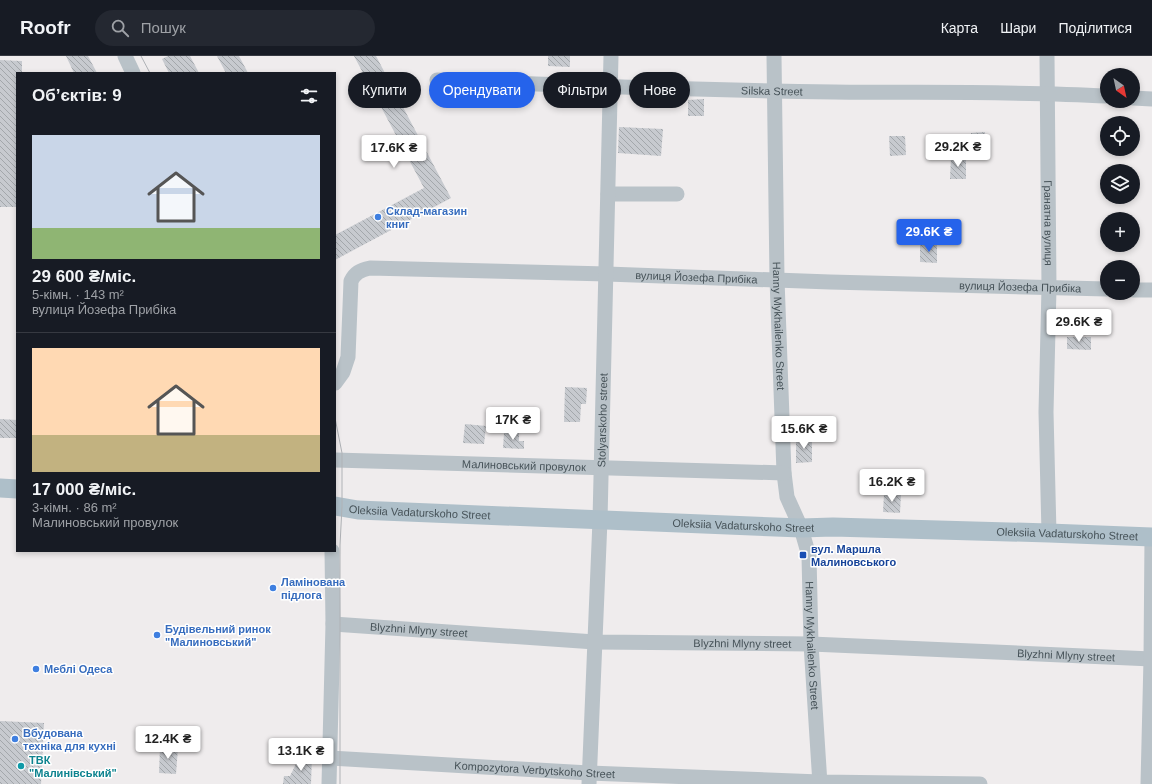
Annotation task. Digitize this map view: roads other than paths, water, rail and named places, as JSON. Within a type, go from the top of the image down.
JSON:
[{"type":"main road","points":[[0,488],[16,489]]},
{"type":"main road","name":"Oleksiia Vadaturskoho Street","points":[[336,506],[358,510],[801,528],[833,527],[1152,537]]},
{"type":"street","points":[[125,56],[133,72]]},
{"type":"street","name":"Stolyarskoho street","points":[[610,72],[611,56]]},
{"type":"street","name":"Hanny Mykhailenko Street","points":[[774,56],[777,279],[784,473],[787,497],[801,528],[808,556],[811,644],[820,783]]},
{"type":"street","name":"Гранатна вулиця","points":[[1047,56],[1049,288],[1046,412],[1049,533]]},
{"type":"street","name":"Silska Street","points":[[621,87],[841,92],[1048,93],[1100,96]]},
{"type":"street","points":[[1140,98],[1152,99]]},
{"type":"street","name":"Stolyarskoho street","points":[[589,778],[600,520],[610,108]]},
{"type":"street","points":[[608,194],[677,194]]},
{"type":"street","name":"вулиця Йозефа Прибіка","points":[[336,382],[344,372],[348,357],[351,282],[358,271],[370,268],[1100,289]]},
{"type":"street","points":[[1140,290],[1152,290]]},
{"type":"street","name":"Малиновський провулок","points":[[336,460],[784,473]]},
{"type":"street","points":[[1148,784],[1152,659],[1152,537]]},
{"type":"street","points":[[329,784],[332,552]]},
{"type":"street","name":"Blyzhni Mlyny street","points":[[332,624],[595,642],[811,644],[1152,659]]},
{"type":"street","name":"Kompozytora Verbytskoho Street","points":[[330,758],[589,778],[820,783],[980,784]]},
{"type":"tram line","points":[[141,56],[149,72]]},
{"type":"tram line","points":[[336,423],[342,453],[340,545],[340,784]]},
{"type":"place","name":"Склад-магазин книг","points":[[378,217]]},
{"type":"place","name":"вул. Маршла Малиновського","points":[[803,555]]},
{"type":"place","name":"Ламінована підлога","points":[[273,588]]},
{"type":"place","name":"Будівельний ринок \"Малиновський\"","points":[[157,635]]},
{"type":"place","name":"Меблі Одеса","points":[[36,669]]},
{"type":"place","name":"Вбудована техніка для кухні","points":[[15,739]]},
{"type":"place","name":"ТВК \"Малинівський\"","points":[[21,766]]}]
